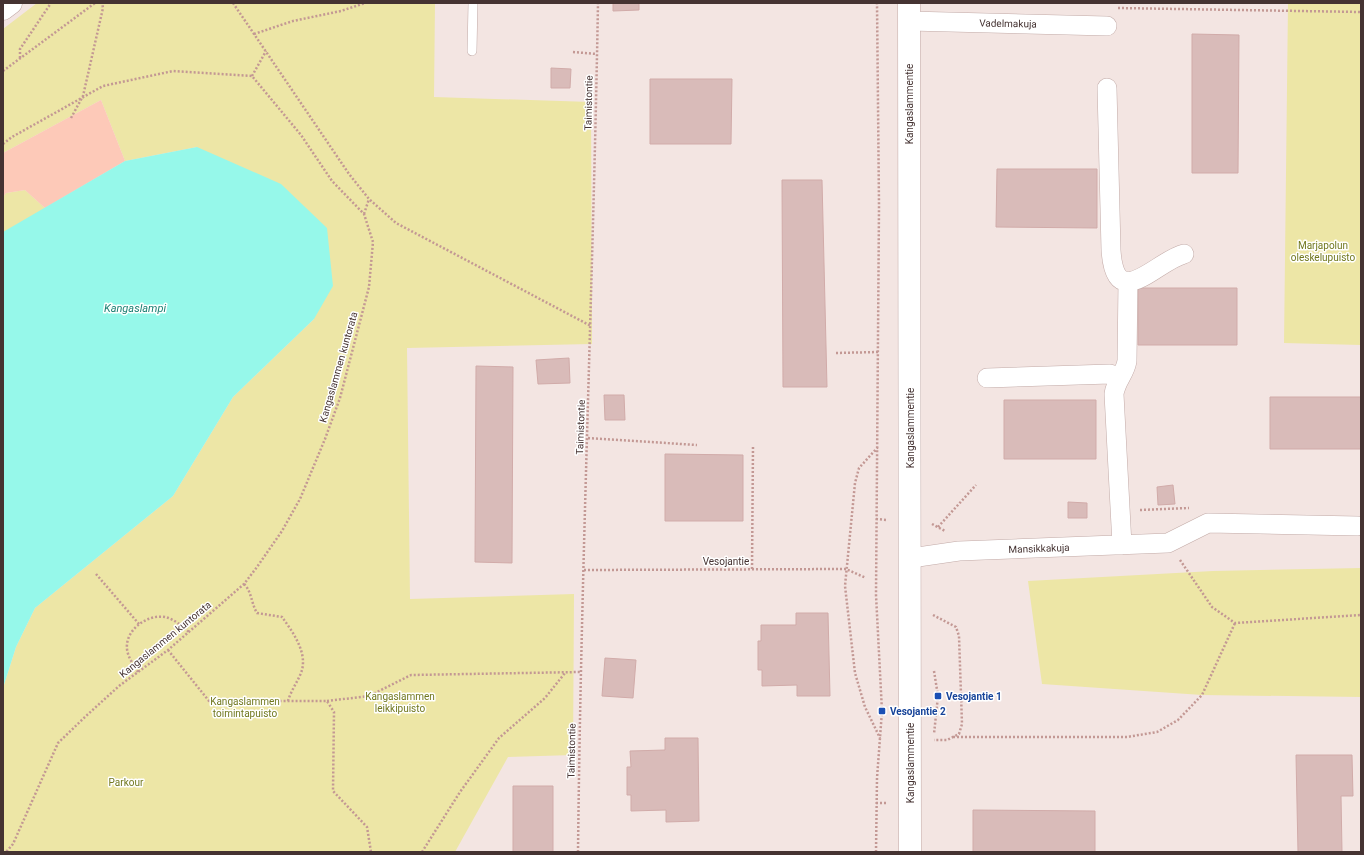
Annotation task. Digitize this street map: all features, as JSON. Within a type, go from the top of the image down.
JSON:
[{"type":"street","points":[[3,9],[11,3]]},
{"type":"street","name":"Vadelmakuja","points":[[909,12],[1107,26]]},
{"type":"street","name":"Kangaslammentie","points":[[909,12],[911,558],[910,852]]},
{"type":"street","points":[[1107,88],[1112,264],[1115,273],[1128,281],[1138,280],[1175,256],[1184,254]]},
{"type":"street","points":[[1122,545],[1114,394],[1115,386],[1126,368],[1127,361],[1128,281]]},
{"type":"street","points":[[987,378],[1110,374],[1120,377]]},
{"type":"street","points":[[1168,543],[1208,523],[1358,526]]},
{"type":"street","name":"Mansikkakuja","points":[[911,558],[959,551],[1168,543]]},
{"type":"lane","points":[[472,51],[473,3]]},
{"type":"path","points":[[20,58],[20,49],[52,3]]},
{"type":"path","points":[[3,71],[95,3]]},
{"type":"path","points":[[71,118],[83,96],[103,8],[102,3]]},
{"type":"path","points":[[233,3],[349,174],[369,198],[396,223],[591,326]]},
{"type":"path","points":[[254,34],[293,21],[341,11],[365,3]]},
{"type":"path","name":"Taimistontie","points":[[578,852],[580,672],[588,438],[598,3]]},
{"type":"path","points":[[876,852],[877,778],[882,711],[876,595],[879,206],[877,3]]},
{"type":"path","points":[[1107,26],[1116,8],[1361,12]]},
{"type":"path","points":[[3,144],[12,136],[103,86],[173,71],[252,76],[266,51]]},
{"type":"path","points":[[573,52],[597,54]]},
{"type":"path","name":"Kangaslammen kuntorata","points":[[6,852],[13,844],[58,743],[86,716],[138,672],[168,650],[244,584],[282,531],[300,499],[340,398],[369,287],[373,242],[364,214],[332,181],[301,135],[252,76]]},
{"type":"path","points":[[364,214],[369,198]]},
{"type":"path","points":[[836,353],[878,352]]},
{"type":"path","points":[[588,438],[697,445]]},
{"type":"path","points":[[752,569],[753,445]]},
{"type":"path","points":[[878,447],[859,468],[855,483],[845,586],[855,673],[865,707],[880,738]]},
{"type":"path","points":[[938,527],[976,485]]},
{"type":"path","points":[[1168,543],[1212,607],[1235,623],[1361,615]]},
{"type":"path","name":"Vesojantie","points":[[584,570],[846,569],[866,578]]},
{"type":"path","points":[[96,574],[139,624]]},
{"type":"path","points":[[244,584],[250,590],[252,604],[257,613],[282,617],[297,638],[302,658],[302,670],[292,688],[288,702]]},
{"type":"path","points":[[933,615],[956,627],[959,636],[962,724],[959,734],[947,740],[934,740]]},
{"type":"path","points":[[138,672],[127,649],[130,636],[139,624],[151,617],[165,617],[180,624],[189,632]]},
{"type":"path","points":[[953,737],[1127,737],[1157,732],[1178,720],[1202,695],[1235,623]]},
{"type":"path","points":[[168,650],[209,701],[327,701],[369,696],[411,675],[580,672]]},
{"type":"path","points":[[422,852],[460,792],[499,738],[545,698],[565,673]]},
{"type":"path","points":[[327,701],[334,712],[333,791],[368,827],[371,852]]},
{"type":"green space","points":[[37,3],[435,3],[434,97],[591,102],[592,344],[407,348],[410,599],[574,594],[573,755],[508,757],[455,852],[3,852],[3,688],[16,647],[35,608],[173,496],[233,397],[314,319],[197,147],[125,161],[101,100],[3,153],[3,29]]},
{"type":"green space","name":"Marjapolun oleskelupuisto","points":[[1288,3],[1361,3],[1361,345],[1284,343]]},
{"type":"green space","points":[[25,190],[45,208],[58,215],[3,243],[3,197],[6,193]]},
{"type":"green space","points":[[1361,568],[1361,697],[1202,695],[1042,684],[1028,581],[1213,571]]},
{"type":"sand","points":[[101,100],[125,161],[45,208],[25,190],[6,193],[3,197],[3,153]]},
{"type":"water","name":"Kangaslampi","points":[[197,147],[281,184],[327,228],[333,286],[314,319],[233,397],[173,496],[35,608],[16,647],[3,688],[3,232],[125,161]]},
{"type":"building","points":[[613,3],[639,3],[639,10],[613,11]]},
{"type":"building","points":[[1192,34],[1239,35],[1238,173],[1192,173]]},
{"type":"building","points":[[551,68],[571,69],[570,88],[551,88]]},
{"type":"building","points":[[650,79],[732,79],[731,144],[650,144]]},
{"type":"building","points":[[997,169],[1097,169],[1097,228],[996,227]]},
{"type":"building","points":[[782,180],[822,180],[827,387],[783,387]]},
{"type":"building","points":[[1138,288],[1237,288],[1237,345],[1138,345]]},
{"type":"building","points":[[569,358],[570,383],[538,384],[536,360]]},
{"type":"building","points":[[476,366],[513,367],[512,563],[475,562]]},
{"type":"building","points":[[604,395],[624,395],[625,420],[605,420]]},
{"type":"building","points":[[1270,397],[1361,397],[1361,449],[1270,449]]},
{"type":"building","points":[[1004,400],[1096,400],[1096,459],[1004,459]]},
{"type":"building","points":[[665,454],[743,455],[743,521],[665,521]]},
{"type":"building","points":[[1173,485],[1175,504],[1158,505],[1157,487]]},
{"type":"building","points":[[1068,502],[1087,503],[1087,518],[1068,518]]},
{"type":"building","points":[[796,613],[828,613],[830,696],[797,696],[797,685],[762,686],[762,670],[758,670],[758,641],[761,641],[761,625],[796,625]]},
{"type":"building","points":[[605,658],[636,660],[633,698],[602,696]]},
{"type":"building","points":[[665,738],[698,738],[699,821],[666,822],[666,810],[631,811],[631,795],[627,795],[627,767],[631,767],[630,751],[665,750]]},
{"type":"building","points":[[1296,755],[1352,755],[1353,796],[1341,796],[1342,852],[1298,852]]},
{"type":"building","points":[[513,786],[553,786],[553,852],[513,852]]},
{"type":"building","points":[[973,810],[1095,811],[1095,852],[973,852]]},
{"type":"place","name":"Vesojantie 1","points":[[938,696]]},
{"type":"place","name":"Vesojantie 2","points":[[882,711]]},
{"type":"park label","name":"Kangaslammen leikkipuisto","points":[[400,702]]},
{"type":"park label","name":"Kangaslammen toimintapuisto","points":[[245,706]]},
{"type":"park label","name":"Parkour","points":[[126,782]]}]
